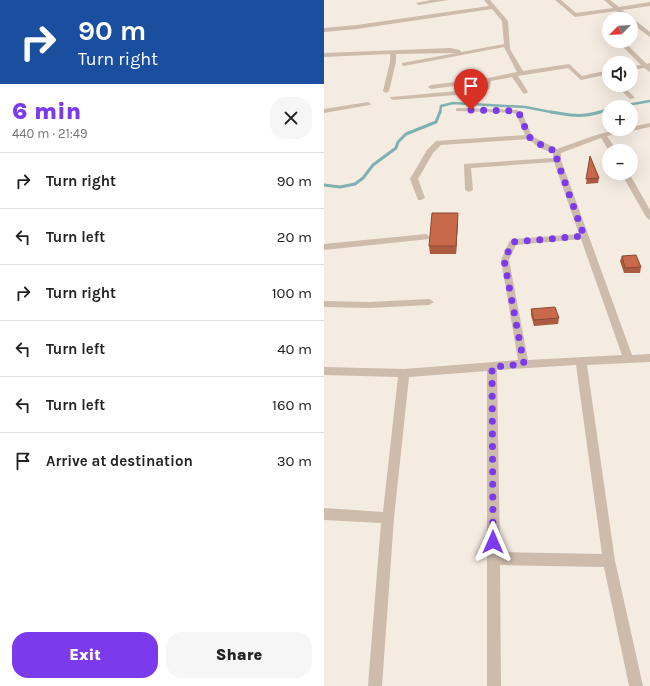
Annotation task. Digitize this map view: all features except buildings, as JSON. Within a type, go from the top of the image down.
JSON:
[{"type":"street","points":[[324,30],[356,27],[423,8],[445,0]]},
{"type":"street","points":[[487,0],[505,21],[506,49],[521,73]]},
{"type":"street","points":[[558,0],[575,15],[650,3]]},
{"type":"street","points":[[607,0],[621,12]]},
{"type":"street","points":[[647,0],[650,3]]},
{"type":"street","points":[[423,8],[494,7]]},
{"type":"street","points":[[638,25],[648,32]]},
{"type":"street","points":[[404,64],[464,54],[506,44]]},
{"type":"street","points":[[628,48],[648,67]]},
{"type":"street","points":[[324,55],[450,50],[464,54]]},
{"type":"street","points":[[386,91],[393,62],[393,52]]},
{"type":"street","points":[[431,87],[488,80],[521,73],[569,66],[581,78],[602,75]]},
{"type":"street","points":[[638,68],[648,67]]},
{"type":"street","points":[[514,75],[525,92]]},
{"type":"street","points":[[393,98],[480,91],[487,88],[488,80]]},
{"type":"street","points":[[626,92],[632,98]]},
{"type":"street","points":[[324,111],[368,104]]},
{"type":"street","points":[[458,110],[515,111],[519,113],[529,137],[557,156],[628,359]]},
{"type":"street","points":[[638,128],[650,125]]},
{"type":"street","points":[[469,190],[466,166],[557,156],[602,135]]},
{"type":"street","points":[[421,198],[414,180],[430,152],[439,143],[529,137]]},
{"type":"street","points":[[629,180],[650,217]]},
{"type":"street","points":[[524,364],[504,260],[513,242],[584,236]]},
{"type":"street","points":[[324,248],[426,237]]},
{"type":"street","points":[[324,304],[369,305],[429,302]]},
{"type":"street","points":[[324,371],[404,373],[524,364],[650,358]]},
{"type":"street","points":[[581,362],[609,561],[636,686]]},
{"type":"street","points":[[492,367],[494,686]]},
{"type":"street","points":[[376,686],[388,518],[404,373]]},
{"type":"street","points":[[324,514],[388,518]]},
{"type":"street","points":[[493,558],[609,561]]},
{"type":"waterway","points":[[638,103],[650,101]]},
{"type":"waterway","points":[[440,113],[441,106],[453,103],[525,107],[556,113]]},
{"type":"waterway","points":[[324,185],[340,187],[355,184],[363,178],[373,165],[396,148],[398,142],[406,134],[436,122],[440,112]]},
{"type":"waterway","points":[[551,112],[570,115],[593,114],[600,112]]},
{"type":"route","points":[[471,110],[515,111],[519,113],[529,137],[543,146],[557,152],[557,160],[584,236],[513,242],[504,260],[524,364],[492,367],[493,542]]}]
